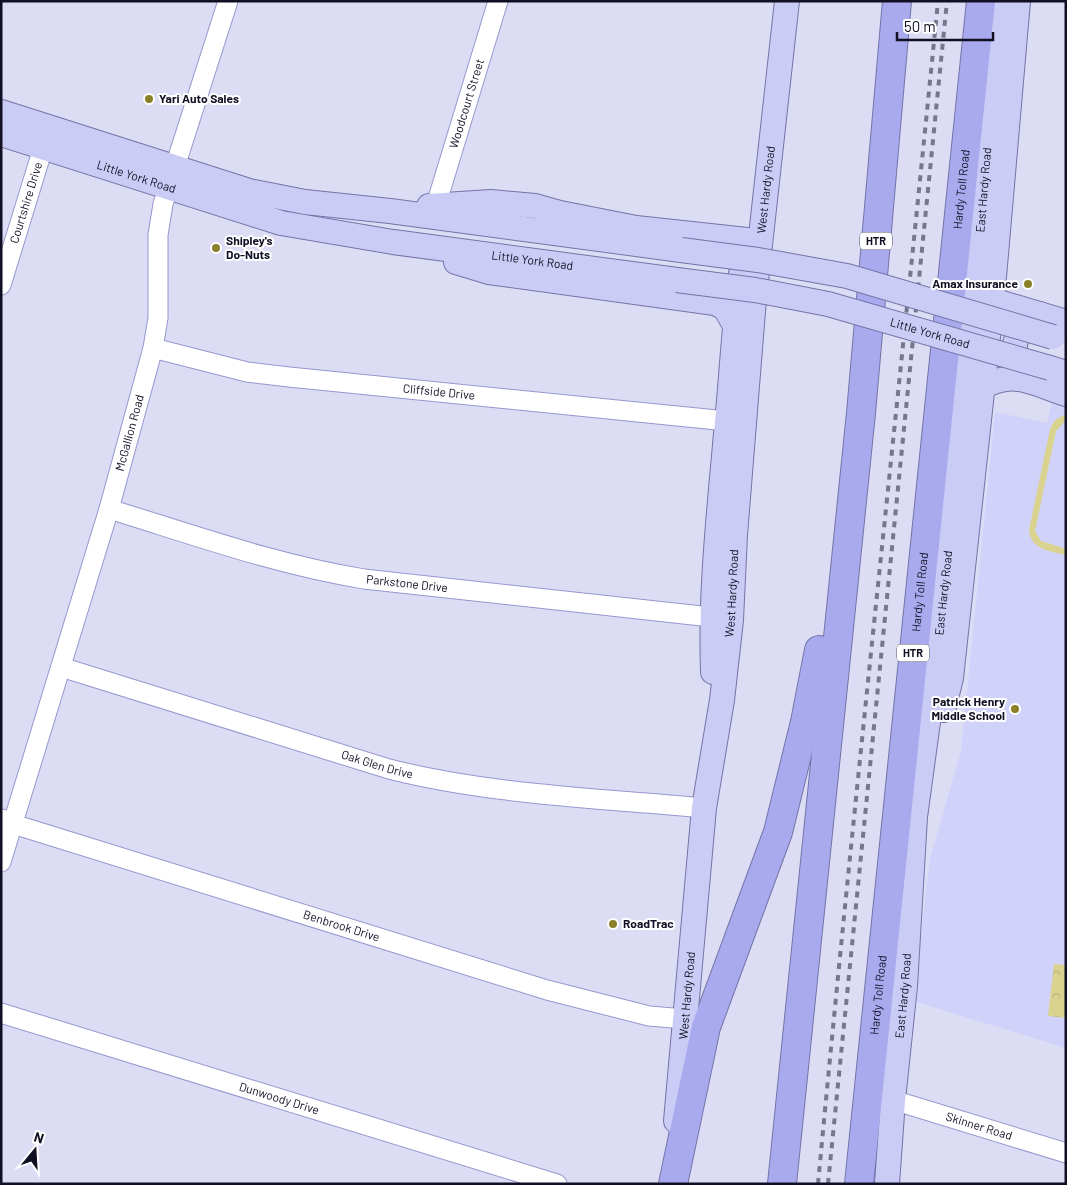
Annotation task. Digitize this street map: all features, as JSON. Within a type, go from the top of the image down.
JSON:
[{"type":"highway","name":"HTR","points":[[782,1184],[854,480],[897,1]]},
{"type":"highway","name":"Hardy Toll Road","points":[[859,1184],[980,1]]},
{"type":"highway","points":[[672,1184],[696,1065],[706,1027],[733,949],[766,868],[787,798],[805,722],[854,480]]},
{"type":"main road","points":[[715,731],[711,617],[717,520],[734,324],[752,250],[772,1]]},
{"type":"main road","name":"West Hardy Road","points":[[672,1184],[704,808],[715,731],[722,700],[731,620],[734,535],[755,290],[752,250],[776,110],[787,1]]},
{"type":"main road","name":"East Hardy Road","points":[[887,1184],[893,1100],[905,986],[915,817],[937,656],[971,346],[983,306],[986,158],[999,1]]},
{"type":"main road","points":[[915,817],[951,678],[983,387],[983,306],[1018,1]]},
{"type":"main road","name":"Little York Road","points":[[1,112],[281,223],[393,242],[755,290],[828,304],[1058,371]]},
{"type":"main road","name":"Little York Road","points":[[1,134],[42,148],[171,178],[305,202],[752,250],[847,276],[983,306],[1062,334]]},
{"type":"main road","points":[[390,211],[436,205],[491,202],[535,206],[560,213],[636,228],[717,249],[723,269],[715,293],[700,301]]},
{"type":"main road","points":[[393,242],[489,272],[715,303],[725,308],[734,324]]},
{"type":"main road","points":[[983,306],[1040,314],[1062,334]]},
{"type":"main road","points":[[1030,382],[1015,366],[1015,343],[1026,318],[1040,314]]},
{"type":"main road","points":[[983,387],[996,380],[1012,376],[1066,394]]},
{"type":"street","name":"McGallion Road","points":[[1,862],[7,822],[61,667],[109,509],[153,348],[158,318],[158,235],[171,178],[228,1]]},
{"type":"street","name":"Woodcourt Street","points":[[436,205],[498,1]]},
{"type":"street","name":"Courtshire Drive","points":[[1,285],[42,148]]},
{"type":"street","name":"Cliffside Drive","points":[[153,348],[247,372],[727,421]]},
{"type":"street","name":"Parkstone Drive","points":[[109,509],[277,561],[321,572],[364,579],[711,617]]},
{"type":"street","name":"Oak Glen Drive","points":[[61,667],[380,766],[433,780],[479,787],[704,808]]},
{"type":"street","name":"Benbrook Drive","points":[[7,822],[547,990],[649,1016],[685,1019]]},
{"type":"street","name":"Dunwoody Drive","points":[[1,1013],[557,1184]]},
{"type":"street","name":"Skinner Road","points":[[893,1100],[1066,1153]]},
{"type":"shaded area","name":"Patrick Henry Middle School","points":[[1052,403],[1066,407],[1066,1048],[913,1001],[930,859],[961,751],[995,412],[1047,423]]},
{"type":"green space","points":[[1066,414],[1066,420],[1056,431],[1035,531],[1041,541],[1066,549],[1066,555],[1048,551],[1037,546],[1033,542],[1029,530],[1050,429],[1055,420]]},
{"type":"green space","points":[[1054,964],[1066,965],[1066,1018],[1048,1016]]},
{"type":"railway","points":[[818,1184],[938,1]]},
{"type":"railway","points":[[828,1184],[947,1]]},
{"type":"place","name":"Yari Auto Sales","points":[[149,99]]},
{"type":"place","name":"Shipley's Do-Nuts","points":[[216,248]]},
{"type":"place","name":"Amax Insurance","points":[[1028,284]]},
{"type":"place","name":"Patrick Henry Middle School","points":[[1015,709]]},
{"type":"place","name":"RoadTrac","points":[[613,924]]}]
